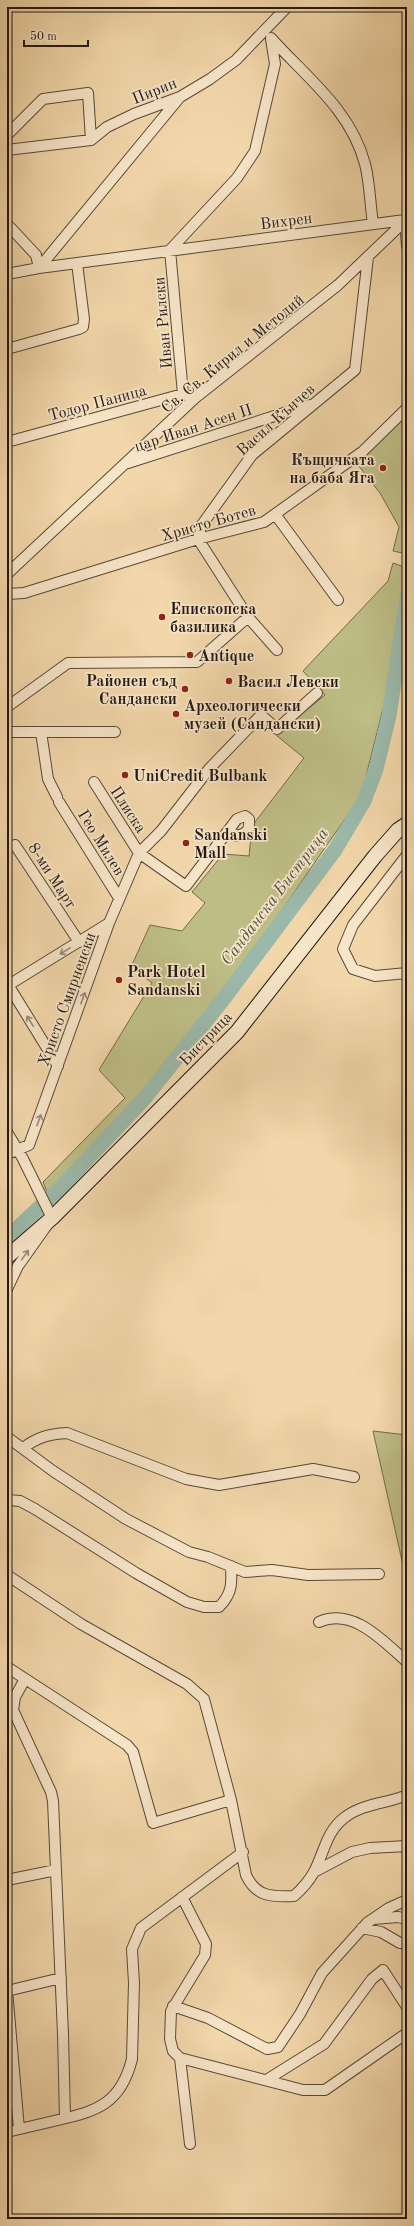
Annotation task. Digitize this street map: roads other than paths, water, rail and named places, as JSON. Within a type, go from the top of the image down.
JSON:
[{"type":"street","name":"Пирин","points":[[91,140],[107,127],[134,114],[180,97],[210,79],[236,60],[287,7]]},
{"type":"street","points":[[264,30],[336,106],[346,122],[365,163],[373,224]]},
{"type":"street","points":[[170,250],[237,178],[255,151],[275,64],[272,39]]},
{"type":"street","points":[[7,135],[43,99],[88,93],[91,140],[7,150]]},
{"type":"street","points":[[39,268],[180,97]]},
{"type":"street","points":[[406,219],[407,246]]},
{"type":"street","name":"Вихрен","points":[[7,274],[77,262],[406,219]]},
{"type":"street","name":"Св. Св. Кирил и Методий","points":[[7,574],[195,398],[338,285],[406,219]]},
{"type":"street","points":[[7,224],[36,255],[39,268]]},
{"type":"street","name":"Иван Рилски","points":[[170,250],[184,394]]},
{"type":"street","name":"Васил Кънчев","points":[[198,539],[201,526],[252,456],[355,370],[368,257]]},
{"type":"street","points":[[7,349],[79,329],[83,326],[84,319],[77,262]]},
{"type":"street","points":[[184,394],[195,398]]},
{"type":"street","name":"Тодор Паница","points":[[7,442],[184,394]]},
{"type":"street","name":"цар Иван Асен II","points":[[126,464],[315,403]]},
{"type":"street","name":"Христо Ботев","points":[[7,594],[24,593],[198,539],[264,522],[362,452],[407,408]]},
{"type":"street","points":[[275,514],[338,600]]},
{"type":"street","points":[[198,539],[248,617],[277,650]]},
{"type":"street","points":[[7,707],[68,663],[197,662],[248,617]]},
{"type":"street","points":[[228,830],[186,886],[139,853],[161,831],[209,769],[261,715],[277,729],[317,693]]},
{"type":"street","points":[[7,732],[116,732]]},
{"type":"street","name":"Гео Милев","points":[[41,732],[48,779],[58,800],[119,898]]},
{"type":"street","name":"Плиска","points":[[94,782],[139,853]]},
{"type":"street","name":"Бистрица","points":[[7,1257],[237,1032],[375,856],[398,830],[407,824]]},
{"type":"street","name":"8-ми Март","points":[[15,845],[79,942]]},
{"type":"street","name":"Христо Смирненски","points":[[18,1148],[29,1145],[109,922],[139,853]]},
{"type":"street","points":[[407,855],[353,924],[343,949],[353,969],[375,976],[407,973]]},
{"type":"street","points":[[58,1066],[7,985],[79,942],[109,922]]},
{"type":"street","points":[[7,1132],[18,1148],[50,1214],[18,1266],[7,1289]]},
{"type":"street","points":[[7,1154],[18,1148]]},
{"type":"street","points":[[23,1448],[37,1438],[49,1434],[67,1433],[186,1479],[218,1485],[313,1469],[354,1477]]},
{"type":"street","points":[[7,1437],[53,1471],[126,1519],[189,1552],[245,1572],[272,1570],[308,1575],[379,1574]]},
{"type":"street","points":[[7,1500],[20,1501],[35,1509],[136,1573],[187,1602],[204,1607],[219,1607],[229,1597],[232,1578],[231,1566]]},
{"type":"street","points":[[7,1575],[81,1624],[197,1691],[204,1699],[231,1800],[243,1852],[246,1874],[251,1885],[262,1893],[277,1897],[294,1896],[314,1872],[327,1839],[334,1828],[345,1817],[366,1805],[390,1801],[407,1795]]},
{"type":"street","points":[[319,1622],[328,1618],[356,1622],[367,1628],[407,1662]]},
{"type":"street","points":[[7,1667],[127,1745],[132,1752],[153,1823],[231,1800]]},
{"type":"street","points":[[25,1679],[15,1697],[13,1710],[51,1792],[61,1978],[65,2118]]},
{"type":"street","points":[[314,1872],[352,1852],[370,1848],[407,1846]]},
{"type":"street","points":[[7,2132],[79,2116],[105,2104],[116,2093],[125,2080],[132,2059],[134,1983],[132,1949],[141,1928],[243,1852]]},
{"type":"street","points":[[7,1880],[56,1870]]},
{"type":"street","points":[[182,1897],[206,1944],[205,1955],[173,2006],[170,2039],[173,2051],[180,2058],[268,2079],[303,2090],[325,2090],[407,2033]]},
{"type":"street","points":[[173,2006],[208,2018],[267,2049],[278,2047],[300,2014],[322,1973],[362,1928],[389,1908],[407,1900]]},
{"type":"street","points":[[373,1919],[398,1917],[407,1919]]},
{"type":"street","points":[[362,1928],[381,1932],[400,1943],[407,1943]]},
{"type":"street","points":[[268,2079],[324,2044],[372,1979],[383,1970],[407,2007]]},
{"type":"street","points":[[19,2129],[7,1991],[61,1978]]},
{"type":"street","points":[[180,2058],[190,2144]]},
{"type":"waterway","name":"Санданска Бистрица","points":[[7,1238],[60,1188],[144,1099],[225,997],[335,850],[364,801],[376,769],[389,716],[407,596]]},
{"type":"place","name":"Къщичката на баба Яга","points":[[383,468]]},
{"type":"place","name":"Епископска базилика","points":[[162,617]]},
{"type":"place","name":"Antique","points":[[190,655]]},
{"type":"place","name":"Васил Левски","points":[[229,681]]},
{"type":"place","name":"Районен съд Сандански","points":[[185,689]]},
{"type":"place","name":"Археологически музей (Сандански)","points":[[176,714]]},
{"type":"place","name":"UniCredit Bulbank","points":[[125,775]]},
{"type":"place","name":"Sandanski Mall","points":[[186,843]]},
{"type":"place","name":"Park Hotel Sandanski","points":[[119,980]]}]
